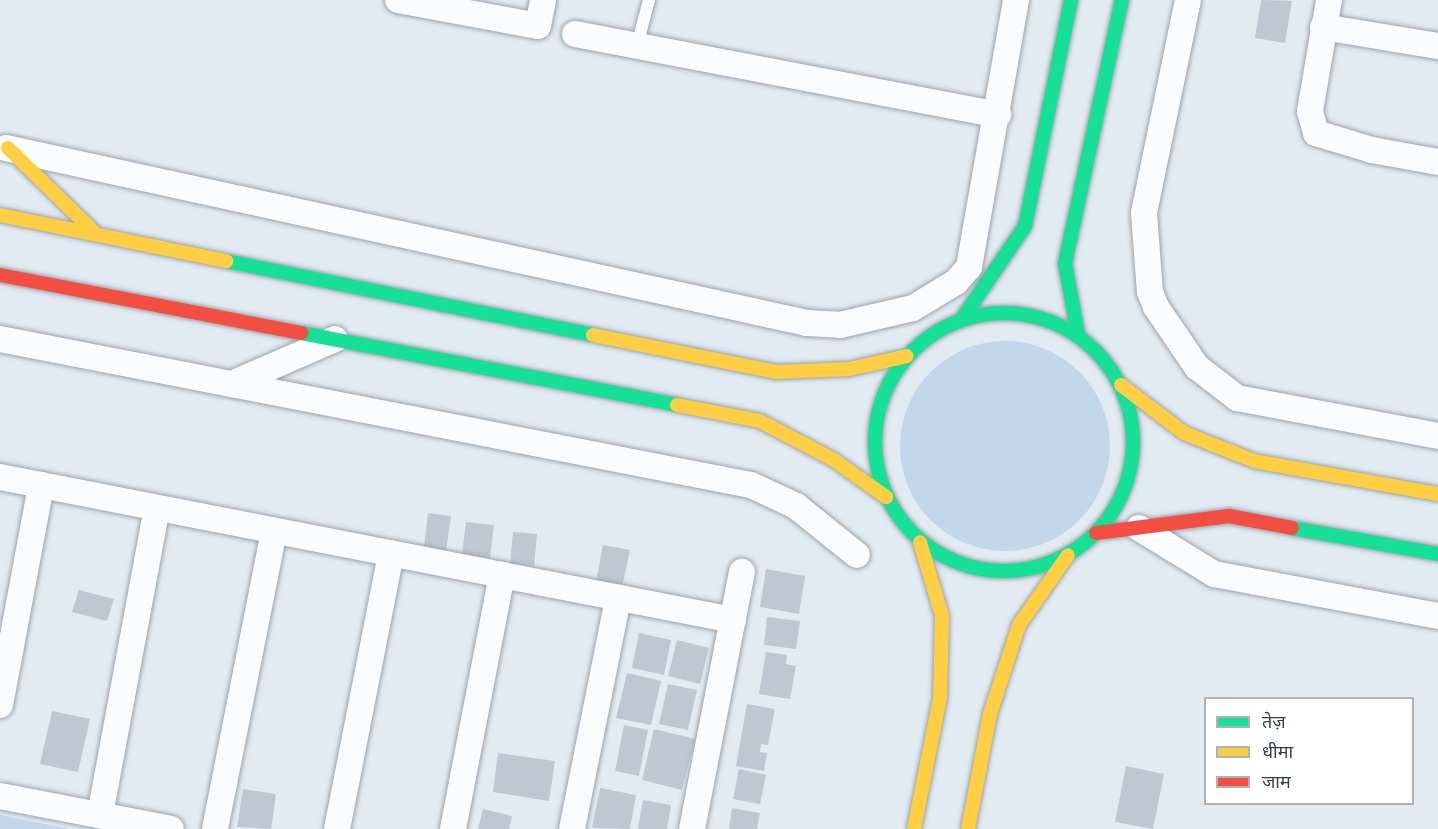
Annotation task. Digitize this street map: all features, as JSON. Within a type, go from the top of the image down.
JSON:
[{"type":"street","points":[[398,0],[538,26],[543,0]]},
{"type":"street","points":[[4,148],[807,323],[840,325],[913,308],[956,282],[969,267],[998,115],[1016,0]]},
{"type":"street","points":[[962,319],[1025,226],[1071,0]]},
{"type":"street","points":[[1078,334],[1065,263],[1122,0]]},
{"type":"street","points":[[1188,0],[1144,213],[1150,292],[1156,307],[1197,367],[1238,398],[1438,436]]},
{"type":"street","points":[[1329,0],[1310,111],[1316,133],[1372,150],[1438,162]]},
{"type":"street","points":[[1323,27],[1438,46]]},
{"type":"street","points":[[575,34],[998,115]]},
{"type":"street","points":[[4,148],[94,232]]},
{"type":"street","points":[[0,215],[94,232],[777,372],[849,369],[907,356]]},
{"type":"street","points":[[0,274],[760,421],[834,460],[886,497],[920,542],[942,616],[940,698],[914,829]]},
{"type":"street","points":[[886,497],[874,448],[880,409],[907,356],[932,334],[962,319],[1002,312],[1041,317],[1078,334],[1103,357],[1121,385],[1134,436],[1127,478],[1096,533],[1068,555],[1019,625],[990,714],[968,829]]},
{"type":"street","points":[[0,339],[751,485],[796,506],[857,555]]},
{"type":"street","points":[[234,383],[334,339]]},
{"type":"street","points":[[1121,385],[1184,433],[1254,461],[1438,494]]},
{"type":"street","points":[[0,477],[733,620]]},
{"type":"street","points":[[0,705],[41,485]]},
{"type":"street","points":[[100,815],[157,508]]},
{"type":"street","points":[[1096,533],[1229,516],[1438,554]]},
{"type":"street","points":[[1139,528],[1214,573],[1438,616]]},
{"type":"street","points":[[215,829],[274,531]]},
{"type":"street","points":[[920,542],[966,567],[1018,571],[1068,555]]},
{"type":"street","points":[[337,829],[391,553]]},
{"type":"street","points":[[692,829],[742,572]]},
{"type":"street","points":[[453,829],[502,575]]},
{"type":"street","points":[[572,829],[618,598]]},
{"type":"street","points":[[0,796],[171,829]]},
{"type":"lane","points":[[637,46],[648,0]]},
{"type":"shaded area","points":[[1005,341],[1045,349],[1063,359],[1079,372],[1092,388],[1102,406],[1110,446],[1102,486],[1092,504],[1079,520],[1063,533],[1045,543],[1005,551],[965,543],[947,533],[931,520],[918,504],[908,486],[900,446],[908,406],[918,388],[931,372],[947,359],[965,349]]},
{"type":"shaded area","points":[[0,815],[70,829],[0,829]]},
{"type":"building","points":[[1261,0],[1292,1],[1285,43],[1255,38]]},
{"type":"building","points":[[428,513],[451,516],[446,551],[424,548]]},
{"type":"building","points":[[466,522],[494,525],[490,558],[462,554]]},
{"type":"building","points":[[513,532],[537,534],[534,566],[510,564]]},
{"type":"building","points":[[603,545],[630,550],[621,592],[595,586]]},
{"type":"building","points":[[766,569],[805,576],[799,614],[760,607]]},
{"type":"building","points":[[79,590],[114,599],[107,621],[72,612]]},
{"type":"building","points":[[767,617],[800,621],[796,649],[764,645]]},
{"type":"building","points":[[639,633],[671,640],[664,675],[632,668]]},
{"type":"building","points":[[677,640],[709,648],[700,684],[668,676]]},
{"type":"building","points":[[766,652],[787,655],[786,664],[796,666],[790,699],[759,694]]},
{"type":"building","points":[[627,673],[661,681],[651,725],[616,718]]},
{"type":"building","points":[[668,684],[697,690],[688,730],[659,724]]},
{"type":"building","points":[[747,704],[775,709],[768,745],[761,744],[760,752],[767,753],[764,771],[736,766]]},
{"type":"building","points":[[52,711],[90,719],[78,772],[40,764]]},
{"type":"building","points":[[624,725],[648,730],[639,776],[615,771]]},
{"type":"building","points":[[654,729],[695,739],[682,790],[642,780]]},
{"type":"building","points":[[498,753],[555,761],[549,801],[493,792]]},
{"type":"building","points":[[1126,766],[1164,774],[1153,829],[1115,822]]},
{"type":"building","points":[[739,769],[766,775],[760,804],[733,799]]},
{"type":"building","points":[[600,788],[636,795],[630,829],[592,828]]},
{"type":"building","points":[[243,789],[276,794],[271,829],[237,827]]},
{"type":"building","points":[[643,800],[671,805],[667,829],[638,829]]},
{"type":"building","points":[[732,808],[760,813],[757,829],[729,829]]},
{"type":"building","points":[[483,809],[512,816],[509,829],[478,829]]},
{"type":"traffic: fast","points":[[962,319],[1025,226],[1071,0]]},
{"type":"traffic: fast","points":[[1078,334],[1065,263],[1122,0]]},
{"type":"traffic: fast","points":[[226,261],[593,335]]},
{"type":"traffic: fast","points":[[1004,313],[1029,316],[1065,328],[1086,342],[1104,360],[1123,393],[1130,417],[1133,442],[1130,467],[1118,503],[1104,524],[1086,542],[1053,561],[1029,568],[1004,571],[979,568],[943,556],[922,542],[904,524],[885,491],[878,467],[875,442],[878,417],[890,381],[904,360],[922,342],[955,323],[979,316],[1004,313]]},
{"type":"traffic: fast","points":[[301,333],[677,405]]},
{"type":"traffic: fast","points":[[1292,528],[1438,554]]},
{"type":"traffic: slow","points":[[8,148],[94,232]]},
{"type":"traffic: slow","points":[[0,215],[226,261]]},
{"type":"traffic: slow","points":[[593,335],[777,372],[849,369],[907,356]]},
{"type":"traffic: slow","points":[[1121,385],[1184,433],[1254,461],[1438,494]]},
{"type":"traffic: slow","points":[[677,405],[760,421],[834,460],[886,497]]},
{"type":"traffic: slow","points":[[914,829],[940,698],[942,616],[920,542]]},
{"type":"traffic: slow","points":[[968,829],[990,714],[1019,625],[1068,555]]},
{"type":"traffic: jam","points":[[0,275],[301,333]]},
{"type":"traffic: jam","points":[[1096,533],[1229,516],[1292,528]]}]
